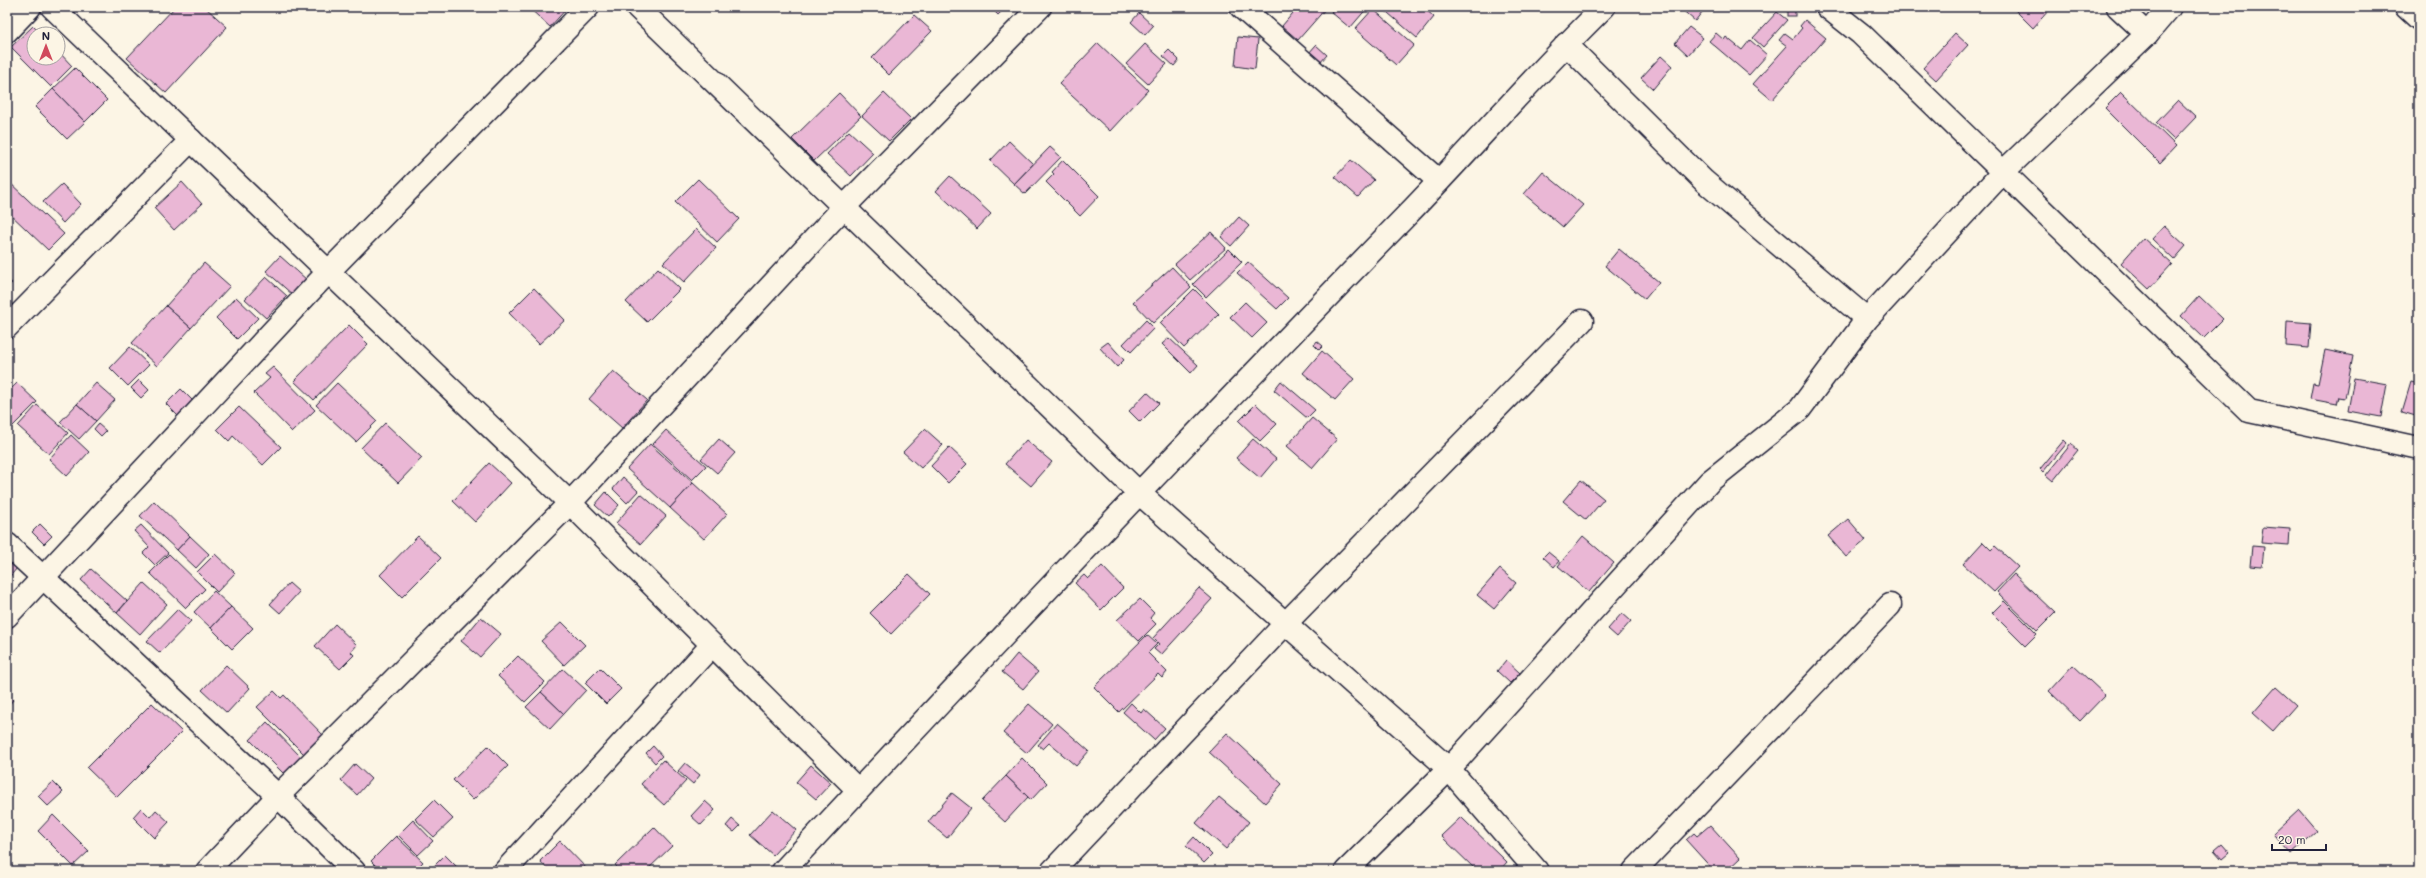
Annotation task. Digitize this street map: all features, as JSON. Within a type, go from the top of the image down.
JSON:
[{"type":"street","points":[[7,31],[30,7]]},
{"type":"street","points":[[52,7],[570,503],[858,790]]},
{"type":"street","points":[[7,616],[328,272],[588,7]]},
{"type":"street","points":[[637,7],[1138,492],[1449,769],[1537,871]]},
{"type":"street","points":[[207,871],[278,796],[570,503],[844,207],[1040,7]]},
{"type":"street","points":[[1241,7],[1439,181]]},
{"type":"street","points":[[783,871],[1138,492],[1439,181],[1566,44],[1604,7]]},
{"type":"street","points":[[1827,7],[1861,34],[2249,411],[2419,448]]},
{"type":"street","points":[[2118,7],[2147,34]]},
{"type":"street","points":[[1346,871],[1449,769],[1710,481],[1800,409],[1867,319],[2003,172],[2147,34],[2170,7]]},
{"type":"street","points":[[2406,7],[2419,19]]},
{"type":"street","points":[[1566,44],[1704,181],[1867,319]]},
{"type":"street","points":[[7,326],[191,140]]},
{"type":"street","points":[[1052,871],[1286,623],[1582,321]]},
{"type":"street","points":[[7,544],[278,796],[354,871]]},
{"type":"street","points":[[1634,871],[1890,605]]},
{"type":"street","points":[[505,871],[712,645]]},
{"type":"building","points":[[175,7],[205,7],[227,27],[166,93],[127,58]]},
{"type":"building","points":[[528,7],[568,7],[550,27]]},
{"type":"building","points":[[990,7],[1006,7],[998,15]]},
{"type":"building","points":[[1298,7],[1327,7],[1298,40],[1282,26]]},
{"type":"building","points":[[1335,7],[1368,7],[1350,28],[1331,12]]},
{"type":"building","points":[[1381,7],[1423,7],[1434,17],[1417,38]]},
{"type":"building","points":[[1679,7],[1706,7],[1695,21]]},
{"type":"building","points":[[2012,7],[2047,7],[2050,9],[2033,28]]},
{"type":"building","points":[[1373,9],[1414,45],[1396,65],[1355,29]]},
{"type":"building","points":[[1787,10],[1795,10],[1795,16],[1787,16]]},
{"type":"building","points":[[1777,12],[1787,20],[1763,47],[1753,38]]},
{"type":"building","points":[[1139,13],[1153,26],[1145,35],[1131,22]]},
{"type":"building","points":[[914,15],[932,31],[889,75],[872,58]]},
{"type":"building","points":[[1805,20],[1826,38],[1772,100],[1753,84],[1787,46],[1779,40],[1785,33],[1793,39],[1802,28],[1800,26]]},
{"type":"building","points":[[1689,27],[1703,38],[1688,55],[1675,43]]},
{"type":"building","points":[[26,33],[26,62],[11,47]]},
{"type":"building","points":[[1716,33],[1724,40],[1726,37],[1742,50],[1750,40],[1767,55],[1749,75],[1709,41]]},
{"type":"building","points":[[1955,33],[1968,45],[1936,80],[1923,68]]},
{"type":"building","points":[[1238,37],[1258,39],[1255,69],[1235,66]]},
{"type":"building","points":[[1098,43],[1148,90],[1110,131],[1059,84]]},
{"type":"building","points":[[1145,44],[1167,64],[1148,84],[1126,64]]},
{"type":"building","points":[[1316,45],[1327,55],[1319,64],[1308,54]]},
{"type":"building","points":[[1169,50],[1179,60],[1174,66],[1163,56]]},
{"type":"building","points":[[1661,56],[1672,66],[1653,89],[1641,78]]},
{"type":"building","points":[[66,60],[72,66],[51,87],[30,66],[66,66]]},
{"type":"building","points":[[75,68],[107,100],[85,122],[53,89]]},
{"type":"building","points":[[53,89],[85,122],[67,139],[35,107]]},
{"type":"building","points":[[2121,92],[2176,146],[2160,163],[2105,108]]},
{"type":"building","points":[[839,93],[861,116],[814,161],[792,139]]},
{"type":"building","points":[[884,93],[911,119],[889,141],[862,116]]},
{"type":"building","points":[[2178,100],[2196,117],[2174,140],[2156,123]]},
{"type":"building","points":[[849,131],[873,153],[851,176],[827,154]]},
{"type":"building","points":[[1009,141],[1033,164],[1014,184],[990,161]]},
{"type":"building","points":[[1050,147],[1061,157],[1025,194],[1014,184]]},
{"type":"building","points":[[1063,160],[1099,196],[1080,216],[1046,182],[1054,174],[1052,172]]},
{"type":"building","points":[[1351,160],[1374,180],[1358,197],[1335,177]]},
{"type":"building","points":[[1543,172],[1583,205],[1563,227],[1524,194]]},
{"type":"building","points":[[950,176],[991,214],[977,229],[936,191]]},
{"type":"building","points":[[698,179],[739,219],[717,242],[675,202]]},
{"type":"building","points":[[7,180],[64,234],[48,250],[7,211]]},
{"type":"building","points":[[182,182],[202,204],[174,230],[154,208]]},
{"type":"building","points":[[62,184],[81,204],[63,223],[43,202]]},
{"type":"building","points":[[1239,217],[1249,226],[1231,246],[1221,237]]},
{"type":"building","points":[[2164,226],[2186,246],[2174,260],[2152,239]]},
{"type":"building","points":[[696,229],[716,248],[684,282],[663,263]]},
{"type":"building","points":[[1211,232],[1226,248],[1190,280],[1175,264]]},
{"type":"building","points":[[2143,238],[2172,264],[2149,289],[2121,263]]},
{"type":"building","points":[[1229,249],[1242,262],[1206,297],[1193,284]]},
{"type":"building","points":[[1619,249],[1659,282],[1645,299],[1605,266]]},
{"type":"building","points":[[280,256],[307,280],[294,296],[266,271]]},
{"type":"building","points":[[1248,262],[1288,298],[1277,309],[1237,273]]},
{"type":"building","points":[[204,263],[230,286],[191,328],[166,306]]},
{"type":"building","points":[[1172,267],[1191,287],[1153,323],[1133,302]]},
{"type":"building","points":[[658,268],[680,289],[647,322],[626,302]]},
{"type":"building","points":[[266,277],[287,296],[266,318],[245,299]]},
{"type":"building","points":[[7,278],[12,283],[7,288]]},
{"type":"building","points":[[534,288],[565,320],[539,344],[509,313]]},
{"type":"building","points":[[1194,289],[1219,314],[1184,348],[1160,323]]},
{"type":"building","points":[[2199,296],[2223,319],[2204,338],[2181,316]]},
{"type":"building","points":[[236,297],[258,318],[237,339],[216,318]]},
{"type":"building","points":[[1245,302],[1267,323],[1252,338],[1230,317]]},
{"type":"building","points":[[166,306],[191,328],[157,366],[132,343]]},
{"type":"building","points":[[1146,320],[1154,328],[1131,352],[1123,344]]},
{"type":"building","points":[[2287,321],[2311,323],[2309,348],[2286,346]]},
{"type":"building","points":[[349,325],[368,344],[314,400],[294,381]]},
{"type":"building","points":[[1169,338],[1198,365],[1191,373],[1162,344]]},
{"type":"building","points":[[1317,341],[1323,346],[1319,350],[1314,345]]},
{"type":"building","points":[[1108,342],[1124,360],[1117,367],[1100,348]]},
{"type":"building","points":[[130,347],[149,365],[128,386],[110,368]]},
{"type":"building","points":[[2325,350],[2353,356],[2345,398],[2339,397],[2337,404],[2310,399],[2313,383],[2318,384]]},
{"type":"building","points":[[1322,351],[1354,379],[1335,400],[1303,373]]},
{"type":"building","points":[[273,367],[315,410],[292,432],[254,393],[270,378],[265,374]]},
{"type":"building","points":[[613,371],[647,400],[622,428],[589,399]]},
{"type":"building","points":[[2354,378],[2387,384],[2381,417],[2348,411]]},
{"type":"building","points":[[139,380],[149,390],[141,398],[131,388]]},
{"type":"building","points":[[1281,381],[1315,410],[1307,418],[1274,390]]},
{"type":"building","points":[[2411,382],[2419,384],[2419,417],[2402,412]]},
{"type":"building","points":[[17,383],[37,402],[7,432],[7,393]]},
{"type":"building","points":[[96,383],[115,400],[96,421],[77,404]]},
{"type":"building","points":[[337,383],[377,421],[356,442],[316,405]]},
{"type":"building","points":[[181,389],[194,402],[179,417],[166,404]]},
{"type":"building","points":[[1147,392],[1159,403],[1140,422],[1129,411]]},
{"type":"building","points":[[77,404],[96,421],[79,439],[60,422]]},
{"type":"building","points":[[1256,404],[1277,424],[1260,441],[1239,421]]},
{"type":"building","points":[[37,405],[68,433],[49,454],[18,426]]},
{"type":"building","points":[[239,407],[281,447],[263,465],[233,436],[229,441],[217,429]]},
{"type":"building","points":[[1312,418],[1337,439],[1312,468],[1287,446]]},
{"type":"building","points":[[385,423],[422,458],[398,483],[361,448]]},
{"type":"building","points":[[98,424],[106,431],[101,436],[94,429]]},
{"type":"building","points":[[925,429],[943,445],[921,468],[903,452]]},
{"type":"building","points":[[666,430],[706,466],[692,480],[653,444]]},
{"type":"building","points":[[71,435],[89,452],[67,476],[49,459]]},
{"type":"building","points":[[719,439],[735,453],[717,473],[701,459]]},
{"type":"building","points":[[1253,439],[1276,459],[1260,478],[1236,458]]},
{"type":"building","points":[[1026,440],[1052,462],[1031,486],[1005,464]]},
{"type":"building","points":[[2064,440],[2067,443],[2043,472],[2040,469]]},
{"type":"building","points":[[650,444],[693,483],[670,508],[627,469]]},
{"type":"building","points":[[2071,444],[2078,450],[2053,481],[2046,475]]},
{"type":"building","points":[[949,447],[967,464],[948,483],[931,466]]},
{"type":"building","points":[[489,463],[511,483],[475,522],[453,501]]},
{"type":"building","points":[[623,477],[638,491],[627,503],[613,489]]},
{"type":"building","points":[[1581,480],[1604,499],[1586,520],[1563,501]]},
{"type":"building","points":[[693,483],[727,514],[704,539],[670,508]]},
{"type":"building","points":[[606,492],[619,505],[608,517],[595,505]]},
{"type":"building","points":[[641,494],[666,516],[641,544],[616,523]]},
{"type":"building","points":[[154,501],[190,536],[177,550],[140,516]]},
{"type":"building","points":[[1848,519],[1866,540],[1846,557],[1828,536]]},
{"type":"building","points":[[40,524],[52,536],[44,544],[32,532]]},
{"type":"building","points":[[141,525],[168,553],[155,565],[143,553],[149,547],[134,531]]},
{"type":"building","points":[[2263,527],[2290,529],[2289,545],[2261,543]]},
{"type":"building","points":[[190,536],[209,554],[196,568],[177,550]]},
{"type":"building","points":[[418,536],[441,558],[402,597],[380,575]]},
{"type":"building","points":[[1583,536],[1614,563],[1589,592],[1558,566]]},
{"type":"building","points":[[1983,542],[1991,550],[1995,546],[2018,567],[1994,592],[1963,564]]},
{"type":"building","points":[[2252,546],[2264,547],[2262,567],[2250,566]]},
{"type":"building","points":[[1548,552],[1559,561],[1554,567],[1543,557]]},
{"type":"building","points":[[169,554],[205,589],[186,608],[150,573]]},
{"type":"building","points":[[215,554],[235,573],[217,592],[197,572]]},
{"type":"building","points":[[7,559],[17,568],[7,580]]},
{"type":"building","points":[[1102,566],[1123,588],[1101,610],[1075,583],[1084,575],[1088,579]]},
{"type":"building","points":[[91,569],[127,601],[117,613],[81,580]]},
{"type":"building","points":[[1500,569],[1516,583],[1494,609],[1477,595]]},
{"type":"building","points":[[909,574],[930,594],[891,634],[870,613]]},
{"type":"building","points":[[2014,574],[2055,613],[2037,631],[1997,592]]},
{"type":"building","points":[[144,583],[167,604],[140,634],[117,613]]},
{"type":"building","points":[[289,583],[299,592],[280,613],[270,604]]},
{"type":"building","points":[[1199,588],[1212,599],[1161,655],[1154,649],[1159,644],[1153,638]]},
{"type":"building","points":[[214,591],[231,607],[211,628],[194,612]]},
{"type":"building","points":[[1140,599],[1154,613],[1150,618],[1156,624],[1139,641],[1117,620]]},
{"type":"building","points":[[2004,601],[2037,634],[2025,646],[1992,613]]},
{"type":"building","points":[[231,607],[253,628],[232,649],[211,628]]},
{"type":"building","points":[[178,609],[191,621],[160,653],[147,641]]},
{"type":"building","points":[[1622,613],[1631,621],[1617,637],[1608,629]]},
{"type":"building","points":[[481,617],[501,634],[480,657],[461,641]]},
{"type":"building","points":[[562,622],[585,645],[564,665],[541,641]]},
{"type":"building","points":[[335,624],[357,645],[351,652],[354,655],[340,669],[315,646]]},
{"type":"building","points":[[1147,635],[1157,644],[1148,653],[1167,672],[1162,678],[1158,674],[1119,712],[1094,687]]},
{"type":"building","points":[[1017,654],[1038,672],[1023,689],[1002,672]]},
{"type":"building","points":[[518,656],[545,682],[525,702],[498,676]]},
{"type":"building","points":[[1506,660],[1520,673],[1510,683],[1497,671]]},
{"type":"building","points":[[226,665],[250,688],[227,713],[202,690]]},
{"type":"building","points":[[2073,665],[2105,695],[2080,721],[2049,691]]},
{"type":"building","points":[[600,668],[621,689],[606,704],[585,683]]},
{"type":"building","points":[[563,669],[586,690],[564,714],[541,692]]},
{"type":"building","points":[[2276,687],[2296,705],[2273,731],[2253,713]]},
{"type":"building","points":[[274,691],[281,698],[284,695],[325,737],[305,755],[257,707]]},
{"type":"building","points":[[541,692],[564,714],[550,729],[526,707]]},
{"type":"building","points":[[7,694],[13,700],[7,707]]},
{"type":"building","points":[[152,703],[182,732],[117,797],[87,768]]},
{"type":"building","points":[[1131,703],[1141,713],[1144,709],[1165,728],[1154,740],[1123,712]]},
{"type":"building","points":[[1029,704],[1052,724],[1027,753],[1003,733]]},
{"type":"building","points":[[267,722],[301,757],[284,774],[250,740]]},
{"type":"building","points":[[1057,723],[1089,751],[1076,766],[1049,743],[1043,749],[1038,745]]},
{"type":"building","points":[[1227,733],[1282,784],[1265,803],[1209,752]]},
{"type":"building","points":[[488,746],[508,766],[473,800],[453,780]]},
{"type":"building","points":[[653,746],[662,756],[655,763],[646,753]]},
{"type":"building","points":[[1022,758],[1047,783],[1031,800],[1006,776]]},
{"type":"building","points":[[663,760],[686,781],[664,805],[641,784]]},
{"type":"building","points":[[685,763],[700,775],[693,784],[678,771]]},
{"type":"building","points":[[355,764],[371,779],[357,795],[341,780]]},
{"type":"building","points":[[811,765],[831,783],[816,799],[796,782]]},
{"type":"building","points":[[1006,776],[1028,797],[1005,822],[982,801]]},
{"type":"building","points":[[53,782],[63,792],[48,806],[38,796]]},
{"type":"building","points":[[952,793],[971,808],[947,838],[928,822]]},
{"type":"building","points":[[1219,797],[1249,822],[1226,849],[1196,823]]},
{"type":"building","points":[[434,800],[453,819],[434,837],[415,819]]},
{"type":"building","points":[[705,801],[715,810],[701,825],[691,816]]},
{"type":"building","points":[[141,808],[150,817],[156,810],[169,822],[154,838],[133,817]]},
{"type":"building","points":[[773,810],[796,830],[773,855],[750,835]]},
{"type":"building","points":[[2299,810],[2317,831],[2291,854],[2273,834]]},
{"type":"building","points":[[53,815],[89,851],[73,866],[38,831]]},
{"type":"building","points":[[1461,817],[1507,862],[1499,871],[1477,871],[1441,836]]},
{"type":"building","points":[[732,819],[740,826],[734,832],[726,826]]},
{"type":"building","points":[[413,820],[433,841],[418,855],[398,835]]},
{"type":"building","points":[[1710,825],[1740,858],[1726,871],[1714,871],[1686,840],[1694,833],[1697,836]]},
{"type":"building","points":[[654,827],[672,846],[646,871],[621,871],[615,865]]},
{"type":"building","points":[[396,836],[423,862],[414,871],[381,871],[371,861]]},
{"type":"building","points":[[1194,837],[1212,855],[1204,863],[1186,846]]},
{"type":"building","points":[[560,841],[589,871],[549,871],[540,861]]},
{"type":"building","points":[[2221,844],[2229,853],[2222,859],[2214,850]]},
{"type":"building","points":[[445,855],[461,871],[430,870]]},
{"type":"building","points":[[611,867],[616,871],[607,871]]},
{"type":"building","points":[[2363,867],[2368,871],[2359,871]]}]
